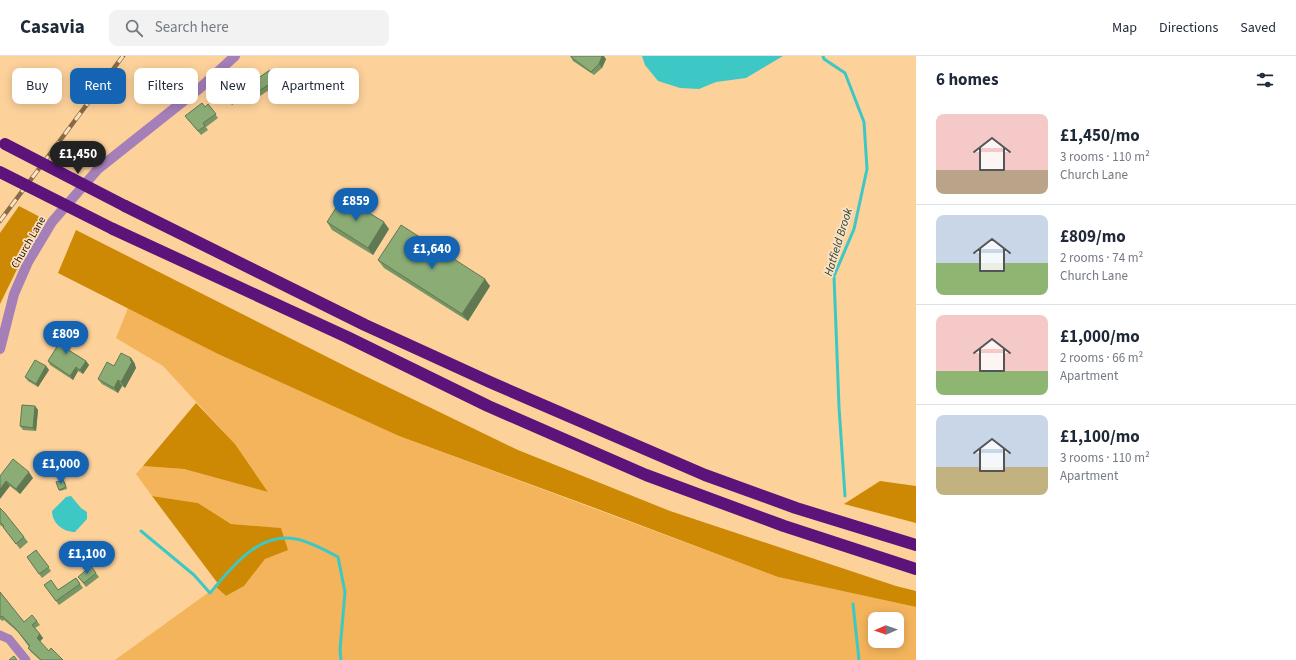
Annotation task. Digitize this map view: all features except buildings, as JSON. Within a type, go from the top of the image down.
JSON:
[{"type":"highway","points":[[2,143],[364,325],[492,383],[698,472],[796,508],[916,545]]},
{"type":"highway","points":[[0,172],[113,229],[347,337],[488,406],[646,475],[784,526],[916,569]]},
{"type":"street","name":"Church Lane","points":[[0,349],[14,294],[28,262],[52,222],[98,169],[200,88],[235,56]]},
{"type":"street","points":[[0,635],[9,639],[26,660]]},
{"type":"shaded area","points":[[19,206],[42,218],[0,304],[0,233]]},
{"type":"shaded area","points":[[76,230],[359,373],[518,450],[670,511],[896,586],[916,591],[916,607],[778,577],[399,436],[218,354],[58,273]]},
{"type":"shaded area","points":[[128,308],[218,354],[399,436],[778,577],[916,607],[916,660],[115,660],[216,587],[226,596],[244,586],[265,559],[280,528],[231,524],[198,503],[152,496],[136,474],[143,466],[184,469],[268,492],[235,444],[163,366],[116,338]]},
{"type":"shaded area","points":[[196,403],[235,444],[268,492],[184,469],[143,466]]},
{"type":"shaded area","points":[[880,481],[916,486],[916,523],[844,504]]},
{"type":"shaded area","points":[[152,496],[198,503],[231,524],[281,528],[288,550],[265,559],[244,586],[226,596],[216,587],[219,585]]},
{"type":"water","points":[[642,56],[783,56],[746,78],[716,82],[699,89],[680,88],[658,81],[645,65]]},
{"type":"water","points":[[71,496],[81,508],[87,512],[87,519],[75,532],[62,529],[56,523],[52,515],[52,511],[66,497]]},
{"type":"waterway","name":"Hatfield Brook","points":[[823,56],[824,59],[845,73],[864,122],[867,169],[854,229],[834,276],[839,407],[845,496]]},
{"type":"waterway","points":[[141,531],[194,575],[210,593],[227,573],[247,554],[258,546],[270,541],[283,538],[302,540],[318,546],[338,557],[345,592],[340,650],[341,660]]},
{"type":"waterway","name":"Hatfield Brook","points":[[853,604],[859,660]]},
{"type":"railway","points":[[0,221],[123,56]]}]
